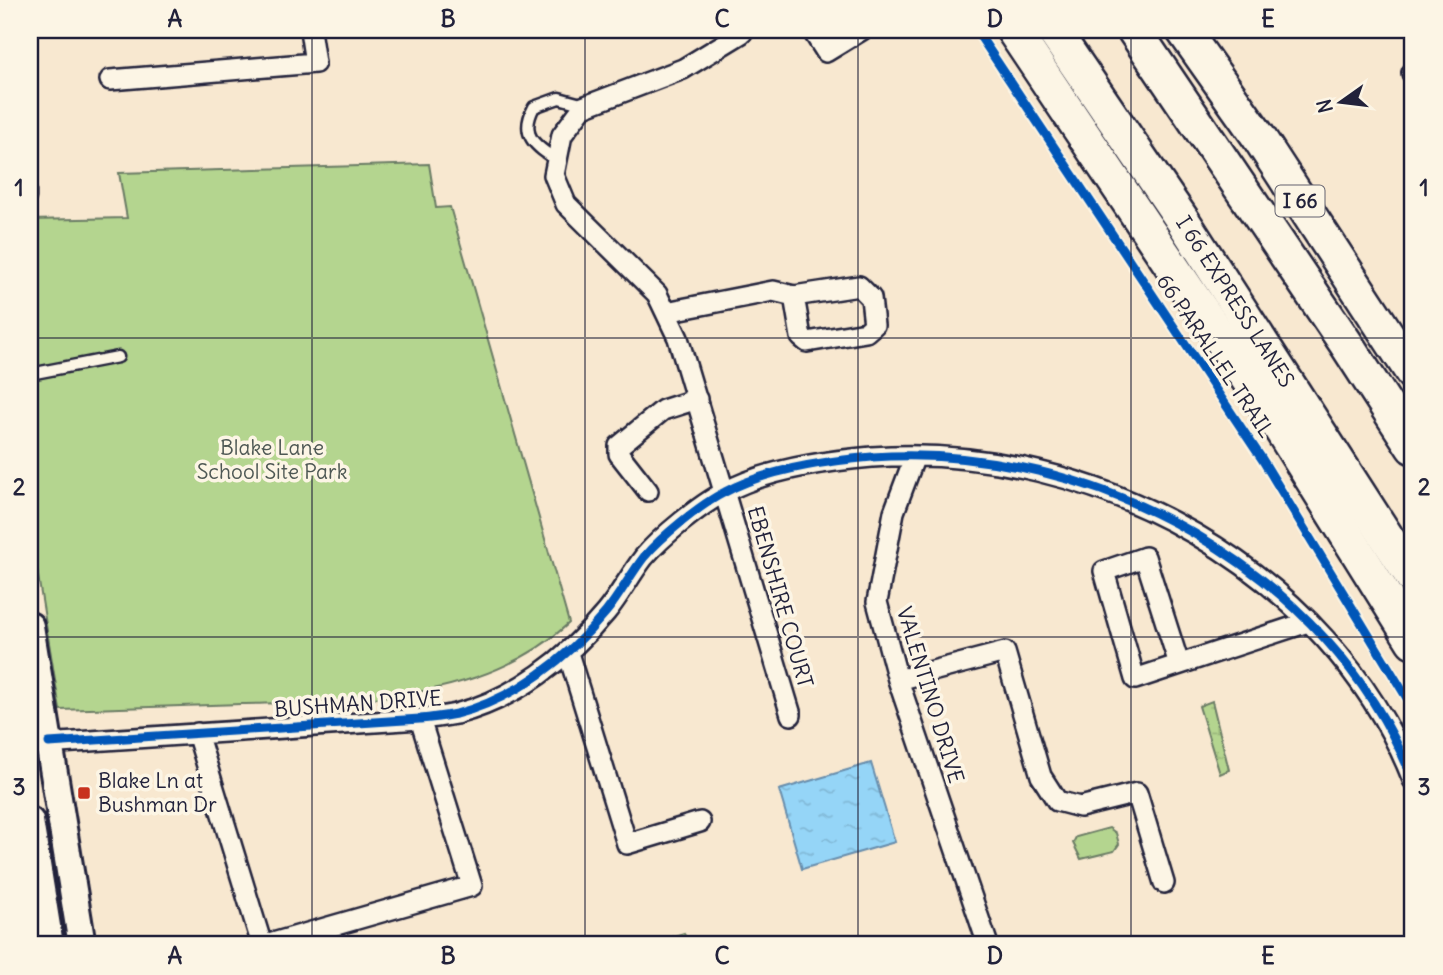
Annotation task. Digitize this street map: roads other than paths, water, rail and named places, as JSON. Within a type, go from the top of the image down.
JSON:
[{"type":"highway","points":[[1013,30],[1264,404],[1413,640]]},
{"type":"highway","name":"I 66 EXPRESS LANES","points":[[1053,30],[1183,221],[1413,578]]},
{"type":"highway","points":[[1134,30],[1413,447]]},
{"type":"highway","name":"I 66","points":[[1184,30],[1258,136],[1413,374]]},
{"type":"main road","points":[[30,626],[39,744],[82,945]]},
{"type":"main road","points":[[30,821],[37,913],[50,945]]},
{"type":"street","points":[[110,80],[315,63],[310,30]]},
{"type":"street","points":[[812,30],[826,51],[862,30]]},
{"type":"street","points":[[557,160],[562,135],[583,107],[683,69],[743,31]]},
{"type":"street","name":"EBENSHIRE COURT","points":[[557,160],[554,175],[565,204],[657,294],[678,338],[791,715]]},
{"type":"street","points":[[666,312],[773,291],[794,296]]},
{"type":"street","points":[[648,491],[619,454],[619,446],[663,410],[697,399]]},
{"type":"street","name":"BUSHMAN DRIVE","points":[[39,744],[420,719],[456,714],[488,703],[530,680],[568,653],[606,612],[645,556],[667,535],[725,492],[804,465],[915,456],[975,459],[1017,466],[1081,483],[1143,507],[1194,533],[1281,596],[1326,639],[1363,685],[1388,727],[1413,780]]},
{"type":"street","name":"VALENTINO DRIVE","points":[[915,456],[894,512],[877,602],[898,680],[988,945]]},
{"type":"street","points":[[1179,664],[1145,557],[1104,570],[1135,679],[1308,622]]},
{"type":"street","points":[[898,680],[1005,652],[1041,776],[1058,801],[1080,807],[1137,793],[1164,883]]},
{"type":"street","points":[[568,653],[627,844],[700,822]]},
{"type":"street","points":[[197,733],[264,945],[472,886],[420,719]]},
{"type":"lane","points":[[557,160],[535,146],[529,134],[528,119],[534,107],[559,98],[587,106]]},
{"type":"lane","points":[[30,189],[30,198]]},
{"type":"lane","points":[[30,374],[118,357]]},
{"type":"water","points":[[871,763],[895,842],[802,869],[779,790]]},
{"type":"place","name":"Blake Ln at Bushman Dr","points":[[84,793]]},
{"type":"park label","name":"Blake Lane School Site Park","points":[[272,460]]}]
